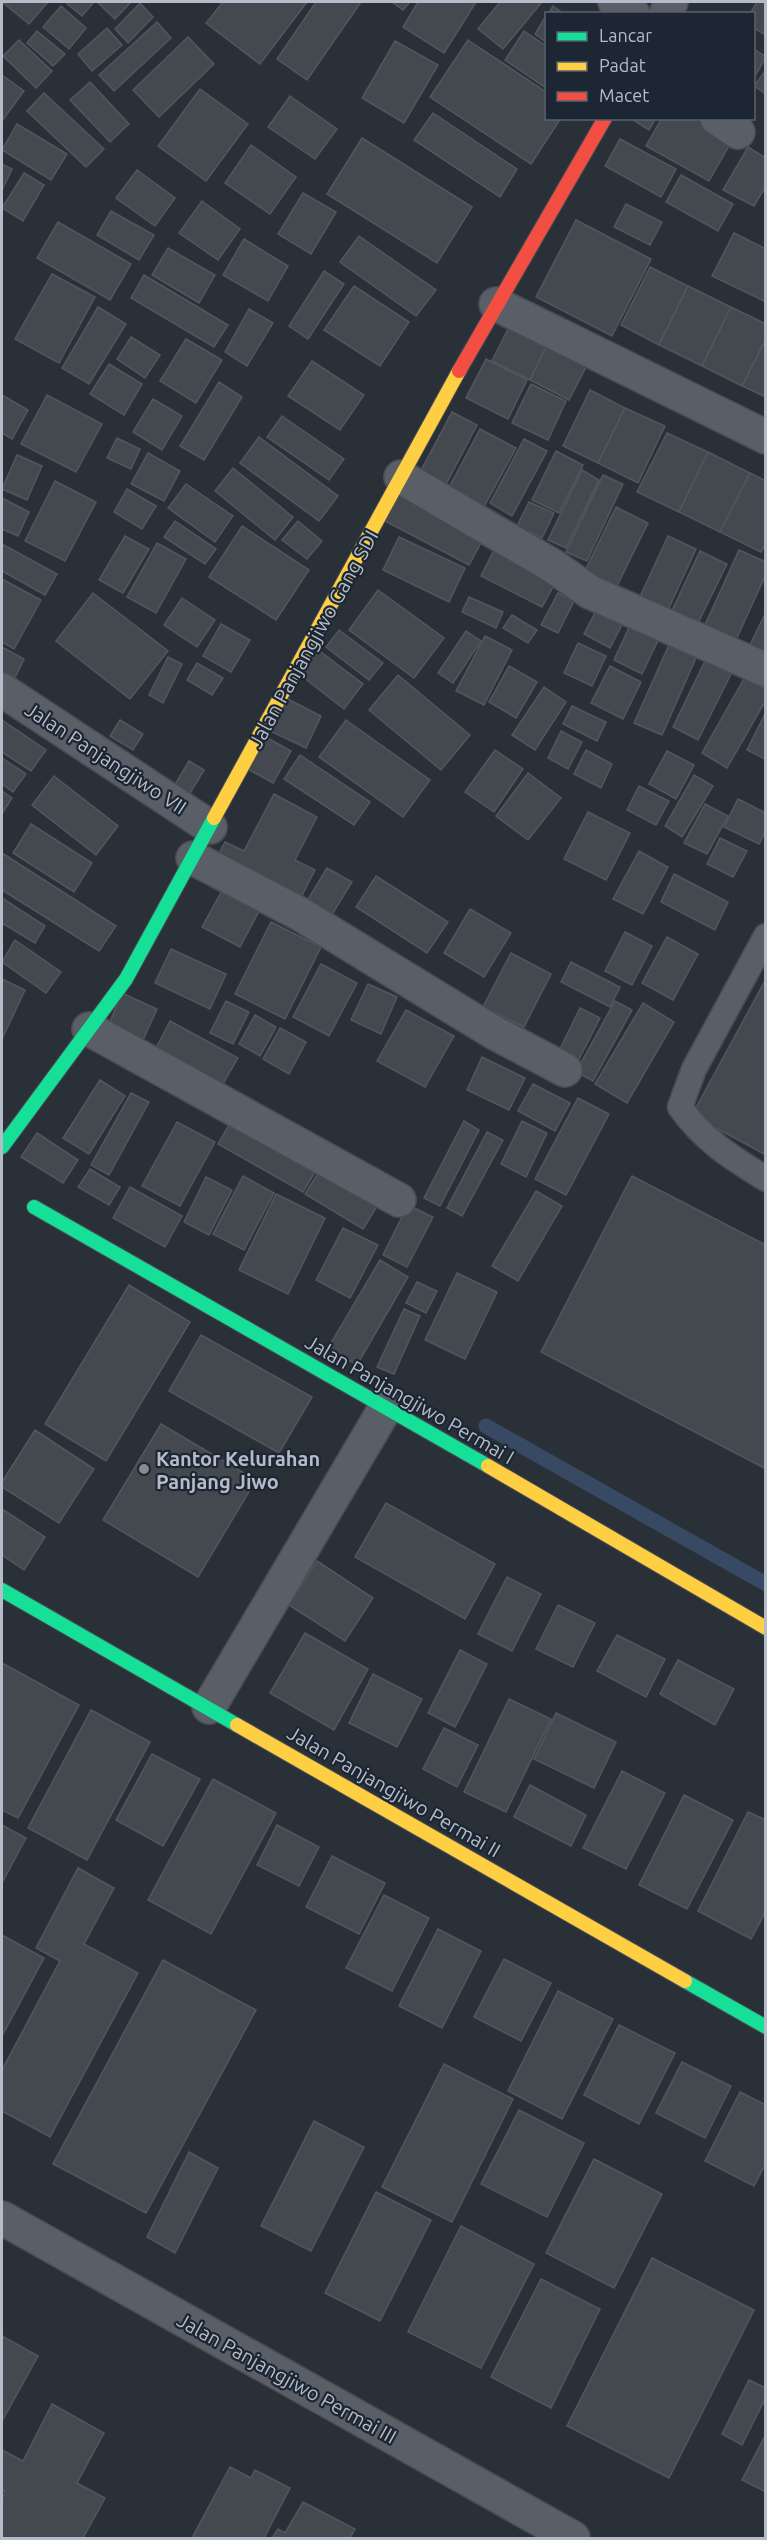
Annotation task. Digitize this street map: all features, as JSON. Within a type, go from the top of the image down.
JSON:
[{"type":"street","points":[[615,2],[630,12]]},
{"type":"street","name":"Jalan Panjangjiwo Gang SDI","points":[[2,1147],[126,979],[496,304],[604,120]]},
{"type":"street","points":[[496,304],[765,437]]},
{"type":"street","points":[[401,477],[554,566],[590,592],[765,670]]},
{"type":"street","name":"Jalan Panjangjiwo VII","points":[[2,690],[210,827]]},
{"type":"street","points":[[193,858],[300,914],[492,1032],[565,1070]]},
{"type":"street","points":[[89,1029],[399,1200]]},
{"type":"street","name":"Jalan Panjangjiwo Permai I","points":[[34,1207],[386,1407],[765,1628]]},
{"type":"street","points":[[209,1707],[386,1407]]},
{"type":"street","name":"Jalan Panjangjiwo Permai II","points":[[2,1590],[765,2027]]},
{"type":"street","name":"Jalan Panjangjiwo Permai III","points":[[2,2218],[573,2538]]},
{"type":"lane","points":[[765,936],[694,1069],[680,1107],[694,1128],[725,1153],[765,1179]]},
{"type":"building","points":[[2,2],[48,2],[29,24]]},
{"type":"building","points":[[65,2],[94,2],[82,16]]},
{"type":"building","points":[[97,2],[131,2],[115,19]]},
{"type":"building","points":[[223,2],[307,2],[260,64],[206,23]]},
{"type":"building","points":[[316,2],[361,2],[307,80],[277,59]]},
{"type":"building","points":[[392,2],[410,2],[403,10]]},
{"type":"building","points":[[418,2],[476,2],[444,53],[403,27]]},
{"type":"building","points":[[500,2],[542,2],[503,49],[478,29]]},
{"type":"building","points":[[757,2],[766,2],[766,35],[755,29],[755,12],[751,12]]},
{"type":"building","points":[[140,3],[153,17],[128,43],[115,29]]},
{"type":"building","points":[[61,6],[86,28],[69,49],[43,27]]},
{"type":"building","points":[[553,6],[561,12],[549,12]]},
{"type":"building","points":[[545,18],[545,41],[535,34]]},
{"type":"building","points":[[157,22],[171,38],[114,91],[99,75]]},
{"type":"building","points":[[107,28],[122,45],[92,71],[78,54]]},
{"type":"building","points":[[37,31],[65,54],[53,66],[27,43]]},
{"type":"building","points":[[524,31],[545,45],[545,87],[505,60]]},
{"type":"building","points":[[188,37],[214,64],[159,117],[133,90]]},
{"type":"building","points":[[19,40],[52,71],[36,88],[3,56]]},
{"type":"building","points":[[468,40],[545,91],[545,120],[560,120],[531,164],[430,97]]},
{"type":"building","points":[[395,41],[438,65],[404,123],[362,98]]},
{"type":"building","points":[[755,50],[766,57],[755,76]]},
{"type":"building","points":[[766,70],[766,94],[755,85]]},
{"type":"building","points":[[2,75],[24,91],[2,121]]},
{"type":"building","points":[[90,82],[129,124],[110,142],[70,100]]},
{"type":"building","points":[[200,89],[248,124],[206,181],[158,146]]},
{"type":"building","points":[[44,93],[104,149],[86,167],[27,111]]},
{"type":"building","points":[[290,96],[337,129],[315,159],[268,127]]},
{"type":"building","points":[[433,113],[517,169],[500,197],[414,140]]},
{"type":"building","points":[[633,120],[655,120],[649,130]]},
{"type":"building","points":[[661,120],[704,120],[734,137],[709,181],[646,146]]},
{"type":"building","points":[[17,124],[67,154],[51,180],[2,150]]},
{"type":"building","points":[[362,138],[472,207],[437,263],[327,194]]},
{"type":"building","points":[[620,139],[676,169],[661,197],[605,166]]},
{"type":"building","points":[[251,145],[296,177],[270,214],[225,183]]},
{"type":"building","points":[[748,147],[766,158],[766,186],[754,206],[723,190]]},
{"type":"building","points":[[2,164],[12,169],[2,190]]},
{"type":"building","points":[[137,170],[175,198],[155,226],[116,198]]},
{"type":"building","points":[[24,173],[44,185],[23,221],[2,208]]},
{"type":"building","points":[[681,175],[733,204],[718,231],[666,202]]},
{"type":"building","points":[[303,193],[336,212],[311,254],[278,234]]},
{"type":"building","points":[[202,201],[240,229],[218,260],[179,233]]},
{"type":"building","points":[[626,204],[662,222],[650,245],[614,227]]},
{"type":"building","points":[[111,211],[154,235],[139,260],[97,235]]},
{"type":"building","points":[[576,220],[651,259],[612,336],[536,297]]},
{"type":"building","points":[[58,222],[131,264],[110,300],[37,258]]},
{"type":"building","points":[[734,233],[766,249],[766,302],[712,276]]},
{"type":"building","points":[[359,236],[436,290],[416,316],[340,262]]},
{"type":"building","points":[[244,239],[288,266],[268,301],[223,275]]},
{"type":"building","points":[[168,248],[215,275],[199,303],[152,275]]},
{"type":"building","points":[[650,267],[688,286],[659,345],[621,325]]},
{"type":"building","points":[[324,271],[344,284],[308,339],[289,326]]},
{"type":"building","points":[[52,274],[95,297],[59,363],[15,339]]},
{"type":"building","points":[[144,275],[228,325],[214,347],[131,298]]},
{"type":"building","points":[[354,286],[409,322],[380,366],[324,330]]},
{"type":"building","points":[[688,286],[731,307],[702,366],[659,345]]},
{"type":"building","points":[[98,307],[126,324],[89,384],[62,368]]},
{"type":"building","points":[[731,307],[766,324],[766,339],[742,386],[702,366]]},
{"type":"building","points":[[249,309],[273,323],[247,366],[225,352]]},
{"type":"building","points":[[509,327],[547,345],[530,380],[492,361]]},
{"type":"building","points":[[131,337],[160,355],[145,378],[117,359]]},
{"type":"building","points":[[186,339],[222,360],[196,403],[160,381]]},
{"type":"building","points":[[766,339],[766,397],[742,386]]},
{"type":"building","points":[[547,345],[587,365],[569,400],[530,380]]},
{"type":"building","points":[[486,359],[527,380],[508,419],[466,398]]},
{"type":"building","points":[[312,361],[364,395],[340,430],[288,396]]},
{"type":"building","points":[[109,364],[142,384],[124,415],[90,394]]},
{"type":"building","points":[[219,382],[242,397],[204,460],[180,446]]},
{"type":"building","points":[[531,384],[566,401],[548,440],[512,423]]},
{"type":"building","points":[[590,390],[625,408],[598,463],[563,446]]},
{"type":"building","points":[[2,395],[28,410],[12,439],[2,433]]},
{"type":"building","points":[[47,395],[102,424],[76,472],[21,444]]},
{"type":"building","points":[[153,399],[182,416],[162,450],[133,432]]},
{"type":"building","points":[[625,408],[665,426],[638,483],[598,463]]},
{"type":"building","points":[[452,412],[477,425],[442,492],[417,478]]},
{"type":"building","points":[[282,416],[344,459],[329,480],[267,437]]},
{"type":"building","points":[[480,429],[516,448],[480,514],[445,495]]},
{"type":"building","points":[[667,433],[708,452],[679,512],[637,492]]},
{"type":"building","points":[[259,437],[338,496],[319,521],[240,463]]},
{"type":"building","points":[[117,438],[140,449],[131,469],[107,458]]},
{"type":"building","points":[[524,439],[547,451],[512,516],[490,503]]},
{"type":"building","points":[[556,451],[583,465],[559,513],[532,500]]},
{"type":"building","points":[[708,452],[750,473],[720,532],[679,512]]},
{"type":"building","points":[[148,453],[180,471],[164,501],[131,484]]},
{"type":"building","points":[[17,455],[42,466],[27,500],[2,489]]},
{"type":"building","points":[[233,468],[293,517],[275,540],[215,491]]},
{"type":"building","points":[[582,470],[599,480],[566,548],[548,540]]},
{"type":"building","points":[[750,473],[766,481],[766,543],[761,552],[720,532]]},
{"type":"building","points":[[603,475],[623,484],[587,561],[566,552]]},
{"type":"building","points":[[55,481],[96,502],[65,561],[25,541]]},
{"type":"building","points":[[186,484],[233,516],[215,542],[168,508]]},
{"type":"building","points":[[402,484],[488,530],[469,565],[383,520]]},
{"type":"building","points":[[127,489],[156,506],[142,529],[114,512]]},
{"type":"building","points":[[2,498],[29,512],[18,536],[2,529]]},
{"type":"building","points":[[529,502],[554,513],[542,538],[517,526]]},
{"type":"building","points":[[616,507],[648,523],[616,588],[584,573]]},
{"type":"building","points":[[175,521],[216,549],[205,564],[164,537]]},
{"type":"building","points":[[298,521],[322,541],[307,559],[282,540]]},
{"type":"building","points":[[242,526],[309,570],[276,620],[209,577]]},
{"type":"building","points":[[125,536],[149,549],[123,593],[99,580]]},
{"type":"building","points":[[668,536],[696,549],[667,612],[639,599]]},
{"type":"building","points":[[399,537],[465,568],[449,602],[383,570]]},
{"type":"building","points":[[157,543],[186,559],[156,613],[127,597]]},
{"type":"building","points":[[2,544],[57,574],[45,595],[2,571]]},
{"type":"building","points":[[497,544],[559,576],[542,607],[481,576]]},
{"type":"building","points":[[739,550],[766,562],[766,574],[736,640],[705,625]]},
{"type":"building","points":[[700,551],[727,564],[695,629],[669,617]]},
{"type":"building","points":[[2,579],[41,600],[14,649],[2,642]]},
{"type":"building","points":[[378,590],[444,638],[414,678],[349,630]]},
{"type":"building","points":[[93,593],[168,651],[130,699],[56,641]]},
{"type":"building","points":[[558,593],[574,601],[558,633],[541,625]]},
{"type":"building","points":[[469,597],[503,612],[496,628],[462,612]]},
{"type":"building","points":[[182,598],[215,620],[197,647],[164,625]]},
{"type":"building","points":[[601,601],[627,615],[610,648],[584,634]]},
{"type":"building","points":[[766,612],[766,657],[748,649]]},
{"type":"building","points":[[512,615],[537,630],[528,643],[503,628]]},
{"type":"building","points":[[632,621],[661,634],[642,674],[614,660]]},
{"type":"building","points":[[221,624],[250,640],[231,672],[203,656]]},
{"type":"building","points":[[339,630],[383,663],[369,680],[326,647]]},
{"type":"building","points":[[466,631],[481,641],[453,683],[438,673]]},
{"type":"building","points":[[485,636],[512,650],[484,705],[456,691]]},
{"type":"building","points":[[672,638],[699,651],[662,735],[634,723]]},
{"type":"building","points":[[578,643],[606,656],[592,686],[564,673]]},
{"type":"building","points":[[2,647],[24,659],[13,682],[2,676]]},
{"type":"building","points":[[317,649],[363,684],[344,709],[298,673]]},
{"type":"building","points":[[168,657],[182,664],[163,703],[149,695]]},
{"type":"building","points":[[705,661],[731,674],[698,740],[673,727]]},
{"type":"building","points":[[197,663],[223,678],[212,695],[187,680]]},
{"type":"building","points":[[509,666],[537,682],[516,718],[489,702]]},
{"type":"building","points":[[610,666],[641,682],[623,719],[591,703]]},
{"type":"building","points":[[398,675],[470,735],[441,770],[369,710]]},
{"type":"building","points":[[745,677],[766,689],[766,700],[727,768],[702,753]]},
{"type":"building","points":[[544,687],[566,702],[535,750],[512,735]]},
{"type":"building","points":[[284,697],[321,716],[306,748],[268,730]]},
{"type":"building","points":[[572,706],[606,722],[597,741],[563,724]]},
{"type":"building","points":[[766,712],[766,759],[765,759],[747,750]]},
{"type":"building","points":[[2,720],[46,750],[31,771],[2,752]]},
{"type":"building","points":[[120,720],[143,734],[133,750],[110,736]]},
{"type":"building","points":[[346,720],[430,780],[403,817],[319,757]]},
{"type":"building","points":[[561,731],[582,742],[568,769],[548,758]]},
{"type":"building","points":[[264,736],[291,751],[273,783],[246,768]]},
{"type":"building","points":[[495,750],[523,769],[494,812],[465,792]]},
{"type":"building","points":[[586,750],[612,764],[601,788],[574,774]]},
{"type":"building","points":[[667,751],[694,765],[676,799],[649,784]]},
{"type":"building","points":[[300,755],[370,802],[354,825],[284,779]]},
{"type":"building","points":[[2,758],[26,774],[13,792],[2,784]]},
{"type":"building","points":[[189,761],[204,770],[189,795],[174,786]]},
{"type":"building","points":[[528,773],[561,798],[528,840],[496,816]]},
{"type":"building","points":[[694,775],[713,786],[682,837],[665,826]]},
{"type":"building","points":[[54,776],[118,826],[96,855],[32,805]]},
{"type":"building","points":[[639,786],[669,801],[656,825],[627,810]]},
{"type":"building","points":[[2,791],[12,798],[2,814]]},
{"type":"building","points":[[274,794],[317,817],[295,860],[315,870],[296,907],[216,859],[225,842],[244,851]]},
{"type":"building","points":[[738,799],[766,813],[766,830],[759,844],[724,827]]},
{"type":"building","points":[[705,804],[728,816],[707,854],[684,843]]},
{"type":"building","points":[[588,812],[630,833],[606,880],[564,859]]},
{"type":"building","points":[[31,824],[92,863],[74,892],[13,853]]},
{"type":"building","points":[[720,838],[747,851],[733,877],[707,864]]},
{"type":"building","points":[[639,851],[668,867],[643,914],[613,899]]},
{"type":"building","points":[[2,853],[116,926],[99,951],[2,890]]},
{"type":"building","points":[[327,868],[352,882],[328,921],[304,906]]},
{"type":"building","points":[[674,874],[728,902],[715,930],[661,902]]},
{"type":"building","points":[[376,876],[448,922],[427,953],[356,907]]},
{"type":"building","points":[[228,880],[265,900],[240,947],[202,927]]},
{"type":"building","points":[[2,898],[45,926],[35,943],[2,923]]},
{"type":"building","points":[[470,909],[511,933],[484,977],[444,953]]},
{"type":"building","points":[[271,922],[321,947],[285,1019],[235,994]]},
{"type":"building","points":[[625,932],[652,946],[632,985],[605,971]]},
{"type":"building","points":[[667,937],[698,954],[673,1000],[642,983]]},
{"type":"building","points":[[15,940],[61,972],[46,993],[2,962]]},
{"type":"building","points":[[171,949],[226,974],[210,1009],[155,983]]},
{"type":"building","points":[[511,953],[551,974],[524,1027],[483,1007]]},
{"type":"building","points":[[571,962],[620,987],[610,1007],[561,982]]},
{"type":"building","points":[[321,964],[357,983],[329,1036],[293,1017]]},
{"type":"building","points":[[2,979],[25,990],[2,1039]]},
{"type":"building","points":[[766,979],[766,1155],[692,1115]]},
{"type":"building","points":[[368,984],[397,997],[381,1034],[351,1020]]},
{"type":"building","points":[[122,993],[157,1009],[143,1040],[109,1024]]},
{"type":"building","points":[[226,1001],[249,1012],[233,1044],[210,1033]]},
{"type":"building","points":[[615,1001],[632,1010],[593,1081],[576,1072]]},
{"type":"building","points":[[643,1003],[674,1022],[627,1103],[595,1084]]},
{"type":"building","points":[[580,1008],[600,1018],[576,1065],[557,1055]]},
{"type":"building","points":[[406,1010],[454,1036],[425,1087],[377,1061]]},
{"type":"building","points":[[255,1015],[276,1027],[260,1056],[239,1044]]},
{"type":"building","points":[[170,1021],[238,1058],[221,1087],[155,1050]]},
{"type":"building","points":[[280,1028],[306,1042],[289,1074],[263,1059]]},
{"type":"building","points":[[482,1057],[525,1078],[509,1110],[467,1090]]},
{"type":"building","points":[[100,1080],[125,1096],[89,1154],[63,1138]]},
{"type":"building","points":[[533,1084],[570,1103],[555,1131],[518,1111]]},
{"type":"building","points":[[131,1093],[149,1102],[109,1175],[91,1165]]},
{"type":"building","points":[[578,1098],[609,1114],[566,1195],[535,1179]]},
{"type":"building","points":[[233,1118],[318,1167],[303,1192],[218,1144]]},
{"type":"building","points":[[464,1121],[479,1130],[440,1206],[424,1198]]},
{"type":"building","points":[[522,1121],[547,1133],[526,1177],[501,1164]]},
{"type":"building","points":[[177,1122],[215,1142],[180,1206],[142,1186]]},
{"type":"building","points":[[487,1132],[503,1140],[462,1216],[447,1208]]},
{"type":"building","points":[[37,1133],[78,1160],[63,1183],[21,1157]]},
{"type":"building","points":[[323,1165],[381,1200],[363,1229],[305,1194]]},
{"type":"building","points":[[90,1169],[120,1187],[109,1205],[78,1187]]},
{"type":"building","points":[[243,1176],[274,1193],[244,1250],[213,1234]]},
{"type":"building","points":[[632,1176],[766,1245],[766,1469],[541,1352]]},
{"type":"building","points":[[206,1177],[232,1190],[209,1235],[184,1222]]},
{"type":"building","points":[[130,1187],[182,1216],[165,1247],[113,1218]]},
{"type":"building","points":[[536,1191],[562,1206],[518,1281],[492,1266]]},
{"type":"building","points":[[276,1194],[325,1218],[288,1294],[239,1270]]},
{"type":"building","points":[[408,1205],[433,1217],[407,1267],[383,1255]]},
{"type":"building","points":[[343,1228],[378,1245],[350,1298],[316,1280]]},
{"type":"building","points":[[380,1260],[408,1277],[357,1365],[328,1348]]},
{"type":"building","points":[[457,1273],[497,1292],[465,1359],[425,1340]]},
{"type":"building","points":[[417,1282],[437,1291],[426,1313],[406,1303]]},
{"type":"building","points":[[129,1285],[190,1322],[106,1461],[45,1424]]},
{"type":"building","points":[[404,1309],[420,1316],[394,1374],[377,1367]]},
{"type":"building","points":[[201,1335],[312,1397],[279,1453],[169,1391]]},
{"type":"building","points":[[161,1424],[256,1480],[198,1577],[103,1520]]},
{"type":"building","points":[[35,1430],[94,1469],[59,1523],[2,1487],[2,1482]]},
{"type":"building","points":[[386,1503],[495,1564],[465,1619],[355,1557]]},
{"type":"building","points":[[2,1509],[45,1537],[24,1570],[2,1555]]},
{"type":"building","points":[[317,1561],[373,1598],[345,1641],[289,1605]]},
{"type":"building","points":[[507,1577],[541,1594],[512,1651],[478,1634]]},
{"type":"building","points":[[558,1605],[595,1623],[573,1667],[536,1649]]},
{"type":"building","points":[[305,1633],[368,1669],[334,1730],[270,1693]]},
{"type":"building","points":[[617,1635],[665,1659],[646,1697],[597,1671]]},
{"type":"building","points":[[460,1650],[487,1664],[455,1727],[428,1713]]},
{"type":"building","points":[[678,1660],[734,1689],[715,1725],[660,1694]]},
{"type":"building","points":[[2,1663],[79,1705],[18,1818],[2,1810]]},
{"type":"building","points":[[373,1674],[422,1699],[397,1747],[349,1723]]},
{"type":"building","points":[[509,1699],[551,1719],[506,1812],[464,1792]]},
{"type":"building","points":[[91,1710],[150,1742],[87,1860],[28,1828]]},
{"type":"building","points":[[556,1713],[616,1742],[594,1788],[534,1759]]},
{"type":"building","points":[[444,1728],[478,1745],[457,1787],[423,1769]]},
{"type":"building","points":[[152,1754],[200,1779],[163,1846],[116,1820]]},
{"type":"building","points":[[622,1771],[665,1793],[626,1869],[583,1848]]},
{"type":"building","points":[[213,1779],[276,1813],[211,1934],[148,1900]]},
{"type":"building","points":[[530,1785],[586,1815],[571,1846],[514,1817]]},
{"type":"building","points":[[684,1795],[733,1820],[687,1909],[639,1885]]},
{"type":"building","points":[[748,1812],[766,1820],[766,1911],[751,1939],[698,1911]]},
{"type":"building","points":[[2,1825],[26,1838],[2,1883]]},
{"type":"building","points":[[277,1825],[319,1847],[299,1886],[257,1865]]},
{"type":"building","points":[[332,1856],[385,1883],[359,1934],[306,1907]]},
{"type":"building","points":[[78,1868],[114,1888],[84,1944],[138,1973],[50,2137],[2,2111],[2,2070],[60,1961],[36,1948]]},
{"type":"building","points":[[384,1895],[429,1918],[392,1991],[346,1968]]},
{"type":"building","points":[[438,1929],[481,1951],[442,2028],[399,2006]]},
{"type":"building","points":[[2,1935],[44,1958],[2,2036]]},
{"type":"building","points":[[504,1959],[551,1983],[521,2041],[474,2017]]},
{"type":"building","points":[[163,1960],[256,2010],[146,2213],[53,2164]]},
{"type":"building","points":[[558,1991],[613,2019],[562,2119],[508,2091]]},
{"type":"building","points":[[619,2025],[675,2053],[639,2124],[584,2095]]},
{"type":"building","points":[[682,2062],[731,2086],[705,2138],[656,2113]]},
{"type":"building","points":[[444,2064],[513,2099],[452,2222],[382,2187]]},
{"type":"building","points":[[740,2092],[766,2105],[766,2163],[754,2186],[705,2161]]},
{"type":"building","points":[[519,2110],[584,2143],[547,2217],[481,2184]]},
{"type":"building","points":[[314,2121],[364,2147],[311,2251],[261,2226]]},
{"type":"building","points":[[189,2152],[218,2168],[175,2253],[147,2237]]},
{"type":"building","points":[[594,2159],[662,2194],[614,2288],[546,2253]]},
{"type":"building","points":[[376,2192],[431,2220],[380,2321],[325,2293]]},
{"type":"building","points":[[461,2226],[534,2264],[481,2368],[408,2332]]},
{"type":"building","points":[[652,2258],[754,2310],[669,2478],[567,2426]]},
{"type":"building","points":[[541,2279],[600,2309],[551,2408],[491,2377]]},
{"type":"building","points":[[2,2336],[38,2356],[2,2421]]},
{"type":"building","points":[[749,2380],[766,2388],[766,2397],[742,2445],[722,2434]]},
{"type":"building","points":[[52,2404],[104,2433],[77,2483],[105,2498],[83,2538],[2,2538],[2,2500],[5,2492],[2,2490],[2,2450],[23,2461]]},
{"type":"building","points":[[766,2434],[766,2492],[742,2480]]},
{"type":"building","points":[[230,2467],[251,2478],[255,2470],[290,2488],[264,2538],[192,2538]]},
{"type":"building","points":[[303,2502],[355,2529],[350,2538],[272,2538],[278,2529],[285,2533]]},
{"type":"waterway","points":[[486,1426],[766,1584]]},
{"type":"traffic: fast","points":[[2,1147],[126,979],[214,818]]},
{"type":"traffic: fast","points":[[34,1207],[488,1466]]},
{"type":"traffic: fast","points":[[2,1590],[237,1725]]},
{"type":"traffic: fast","points":[[685,1981],[766,2027]]},
{"type":"traffic: slow","points":[[214,818],[459,371]]},
{"type":"traffic: slow","points":[[488,1466],[766,1628]]},
{"type":"traffic: slow","points":[[237,1725],[685,1981]]},
{"type":"traffic: jam","points":[[459,371],[604,120]]},
{"type":"place","name":"Kantor Kelurahan Panjang Jiwo","points":[[144,1469]]}]
